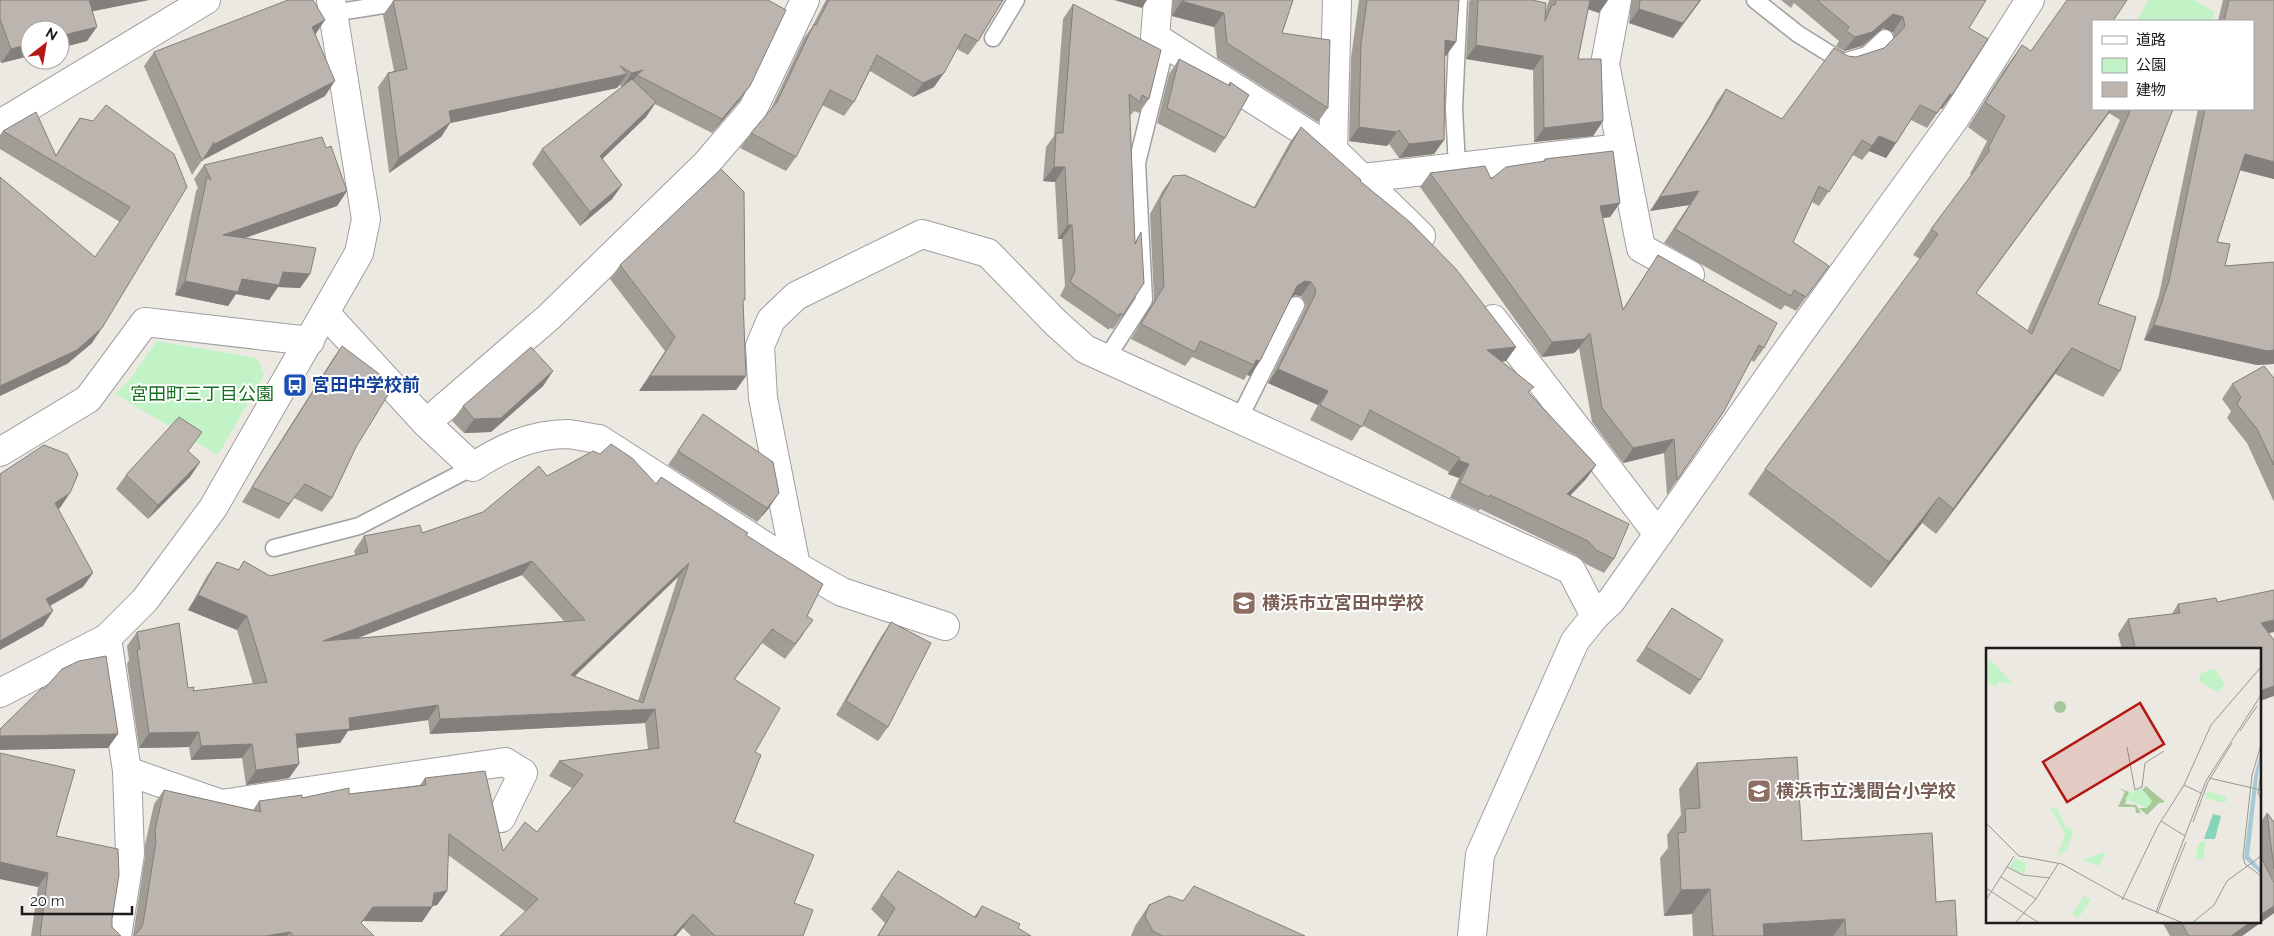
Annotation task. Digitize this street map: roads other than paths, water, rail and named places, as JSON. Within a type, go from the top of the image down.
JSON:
[{"type":"street","points":[[0,124],[206,0]]},
{"type":"street","points":[[1158,0],[1155,37],[1333,150],[1438,252]]},
{"type":"street","points":[[1333,150],[1337,0]]},
{"type":"street","points":[[1617,0],[1605,64],[1641,248],[1712,287]]},
{"type":"street","points":[[1472,936],[1480,855],[1575,641],[1595,616],[1611,601],[1797,337],[1955,118],[2030,0]]},
{"type":"street","points":[[426,423],[549,317],[706,164],[753,110],[799,2]]},
{"type":"street","points":[[0,693],[106,638],[145,600],[213,508],[326,314],[359,253],[366,218],[332,6]]},
{"type":"street","points":[[1363,178],[1621,148]]},
{"type":"street","points":[[796,566],[763,398],[760,346],[771,320],[796,296],[922,234],[988,253],[1056,323],[1085,349],[1570,570],[1595,616]]},
{"type":"street","points":[[1476,296],[1658,534]]},
{"type":"street","points":[[326,314],[426,423],[473,467],[500,450],[531,439],[568,434],[599,440],[796,566],[842,592],[945,626]]},
{"type":"street","points":[[0,452],[88,399],[144,322],[310,341]]},
{"type":"street","points":[[1771,322],[1797,337]]},
{"type":"street","points":[[106,638],[127,771],[130,854],[117,936]]},
{"type":"street","points":[[127,771],[221,804],[505,762],[524,773],[501,818]]},
{"type":"lane","points":[[332,6],[414,0]]},
{"type":"lane","points":[[993,38],[1016,0]]},
{"type":"lane","points":[[1457,168],[1454,108],[1459,0]]},
{"type":"lane","points":[[1756,0],[1798,34],[1843,62],[1867,55],[1885,38]]},
{"type":"lane","points":[[1106,359],[1144,300],[1138,163],[1166,45]]},
{"type":"lane","points":[[1239,419],[1296,305]]},
{"type":"lane","points":[[274,548],[359,526],[473,467]]},
{"type":"place","name":"宮田中学校前","points":[[295,385]]},
{"type":"place","name":"横浜市立宮田中学校","points":[[1244,603]]},
{"type":"place","name":"横浜市立浅間台小学校","points":[[1759,791]]},
{"type":"park label","name":"宮田町三丁目公園","points":[[202,394]]}]
